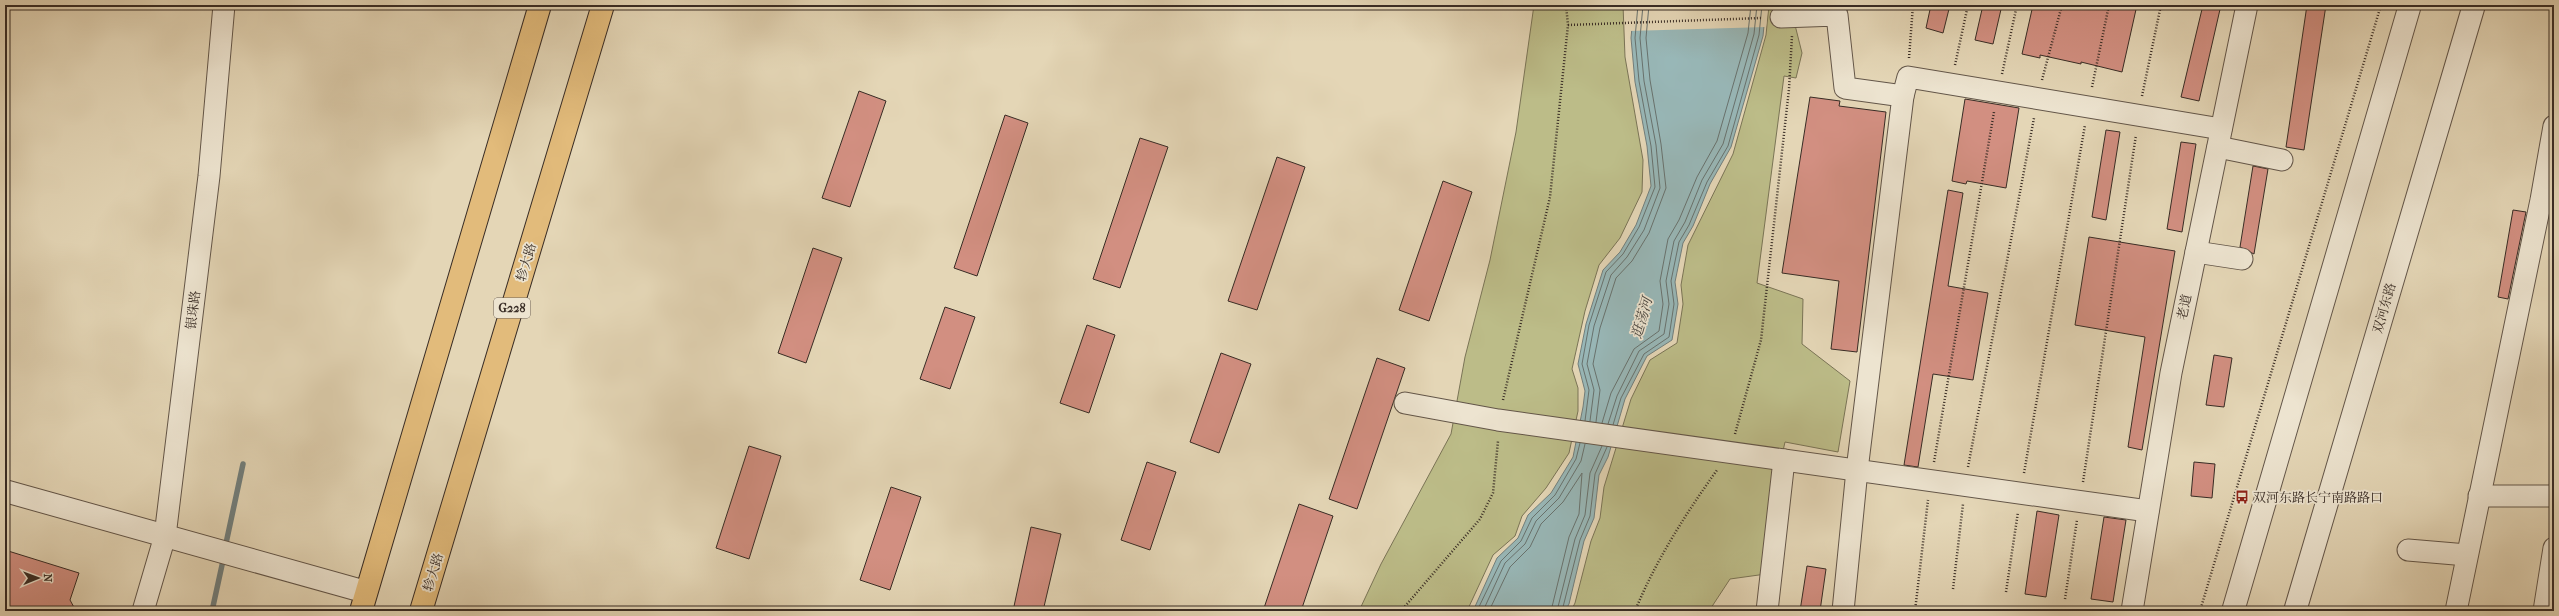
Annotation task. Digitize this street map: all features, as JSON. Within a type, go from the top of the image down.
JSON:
[{"type":"highway","points":[[364,602],[540,5]]},
{"type":"highway","name":"轸大路","points":[[421,611],[602,5]]},
{"type":"street","name":"银珠路","points":[[143,611],[175,538],[210,176],[224,5]]},
{"type":"street","name":"老道","points":[[2132,611],[2171,373],[2247,5]]},
{"type":"street","points":[[2233,611],[2410,5]]},
{"type":"street","name":"双河东路","points":[[2295,611],[2474,5]]},
{"type":"street","points":[[1787,23],[1837,15],[1845,88],[1951,84],[2037,98],[2138,115],[2219,138],[2282,160]]},
{"type":"street","points":[[1843,611],[1857,470],[1906,86]]},
{"type":"street","points":[[2456,611],[2478,496],[2541,200],[2554,126]]},
{"type":"street","points":[[2196,252],[2242,259]]},
{"type":"street","points":[[1405,403],[1498,420],[2148,511]]},
{"type":"street","points":[[1767,611],[1784,460]]},
{"type":"street","points":[[5,491],[315,577],[364,602]]},
{"type":"street","points":[[2478,496],[2554,496]]},
{"type":"street","points":[[2544,611],[2554,548]]},
{"type":"street","points":[[2408,550],[2467,555]]},
{"type":"path","points":[[1401,611],[1480,519],[1494,493],[1498,420],[1550,197],[1568,25],[1566,5]]},
{"type":"path","points":[[1906,86],[1914,5]]},
{"type":"path","points":[[1951,84],[1968,5]]},
{"type":"path","points":[[1915,611],[1930,481],[1998,92],[2017,5]]},
{"type":"path","points":[[1952,589],[1965,486],[2037,98],[2062,5]]},
{"type":"path","points":[[2006,592],[2020,493],[2088,107],[2109,5]]},
{"type":"path","points":[[2065,599],[2138,115],[2161,5]]},
{"type":"path","points":[[2200,611],[2381,5]]},
{"type":"path","points":[[1568,25],[1787,23],[1788,97],[1761,340],[1747,397],[1729,453],[1680,522],[1647,582],[1635,611]]},
{"type":"green space","points":[[1534,5],[1623,5],[1625,57],[1643,160],[1642,192],[1620,238],[1599,265],[1585,311],[1572,369],[1578,388],[1578,411],[1569,453],[1546,488],[1522,516],[1515,536],[1493,555],[1467,611],[1359,611],[1381,564],[1451,434],[1465,357],[1490,260],[1516,132]]},
{"type":"green space","points":[[1769,5],[1794,5],[1795,25],[1802,53],[1796,78],[1784,76],[1757,283],[1803,299],[1802,344],[1850,381],[1838,452],[1785,442],[1778,473],[1766,574],[1730,579],[1709,611],[1571,611],[1575,603],[1591,541],[1600,518],[1604,487],[1631,399],[1650,360],[1677,343],[1683,304],[1681,285],[1688,245],[1733,154],[1766,35]]},
{"type":"water","name":"逛荡河","points":[[1634,5],[1766,5],[1763,36],[1731,147],[1710,184],[1693,226],[1683,243],[1675,282],[1678,304],[1672,340],[1647,356],[1625,399],[1608,457],[1599,475],[1594,518],[1584,541],[1569,604],[1565,611],[1473,611],[1497,558],[1518,538],[1528,515],[1551,493],[1573,457],[1585,391],[1578,364],[1586,324],[1603,270],[1620,252],[1636,225],[1651,186],[1647,146],[1635,82],[1631,38]]},
{"type":"pier","points":[[1768,5],[1766,27],[1629,31],[1631,8]]},
{"type":"building","points":[[1931,5],[1950,5],[1943,33],[1926,28]]},
{"type":"building","points":[[1983,5],[2002,5],[1993,44],[1975,40]]},
{"type":"building","points":[[2033,5],[2137,5],[2122,72],[2081,62],[2081,64],[2040,55],[2040,58],[2022,54]]},
{"type":"building","points":[[2203,5],[2221,5],[2199,101],[2181,97]]},
{"type":"building","points":[[2307,5],[2326,5],[2304,150],[2286,147]]},
{"type":"building","points":[[859,91],[886,101],[850,207],[822,198]]},
{"type":"building","points":[[1810,97],[1840,101],[1839,106],[1886,112],[1857,352],[1831,349],[1839,281],[1782,273]]},
{"type":"building","points":[[1965,99],[2019,108],[2006,188],[1967,181],[1966,184],[1952,181]]},
{"type":"building","points":[[1005,115],[1028,123],[977,276],[954,268]]},
{"type":"building","points":[[2106,130],[2120,132],[2106,220],[2092,217]]},
{"type":"building","points":[[1140,138],[1168,147],[1120,288],[1093,279]]},
{"type":"building","points":[[2181,142],[2196,144],[2182,232],[2167,229]]},
{"type":"building","points":[[1277,157],[1305,167],[1257,310],[1228,301]]},
{"type":"building","points":[[2253,166],[2268,169],[2254,254],[2240,247]]},
{"type":"building","points":[[1443,181],[1472,192],[1429,321],[1399,310]]},
{"type":"building","points":[[1948,190],[1963,193],[1948,286],[1988,293],[1973,380],[1933,374],[1918,467],[1904,465]]},
{"type":"building","points":[[2513,210],[2526,212],[2508,299],[2498,297]]},
{"type":"building","points":[[2089,237],[2175,251],[2142,450],[2128,447],[2145,337],[2075,325]]},
{"type":"building","points":[[813,248],[842,258],[806,363],[778,353]]},
{"type":"building","points":[[945,307],[975,317],[950,389],[920,379]]},
{"type":"building","points":[[1087,325],[1115,335],[1089,413],[1060,403]]},
{"type":"building","points":[[1221,353],[1251,364],[1219,453],[1190,442]]},
{"type":"building","points":[[2214,355],[2232,358],[2224,407],[2206,405]]},
{"type":"building","points":[[1377,358],[1405,368],[1357,509],[1329,499]]},
{"type":"building","points":[[749,446],[781,456],[749,559],[716,548]]},
{"type":"building","points":[[1147,462],[1176,472],[1150,550],[1121,540]]},
{"type":"building","points":[[2194,462],[2215,464],[2212,498],[2191,496]]},
{"type":"building","points":[[891,487],[921,497],[890,590],[860,580]]},
{"type":"building","points":[[1299,504],[1333,516],[1301,611],[1263,611]]},
{"type":"building","points":[[2037,511],[2059,515],[2046,597],[2025,594]]},
{"type":"building","points":[[2104,517],[2126,520],[2113,602],[2091,599]]},
{"type":"building","points":[[1031,527],[1061,534],[1043,611],[1013,611]]},
{"type":"building","points":[[5,550],[79,573],[70,600],[76,611],[5,611]]},
{"type":"building","points":[[1807,566],[1826,569],[1820,611],[1800,611]]},
{"type":"waterway","points":[[225,548],[243,464]]},
{"type":"waterway","points":[[212,611],[224,556]]},
{"type":"place","name":"双河东路长宁南路路口","points":[[2242,497]]}]
